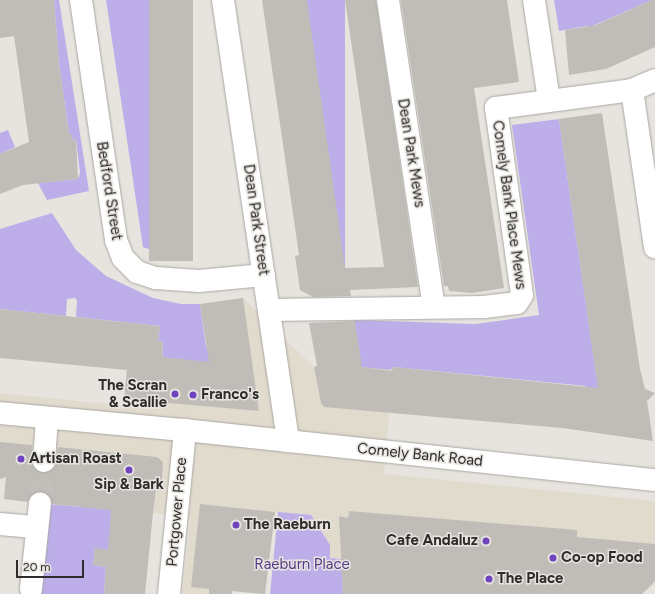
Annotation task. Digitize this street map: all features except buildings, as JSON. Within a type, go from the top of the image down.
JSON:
[{"type":"street","name":"Bedford Street","points":[[81,0],[116,240],[123,258],[137,272],[156,278],[199,281],[264,276]]},
{"type":"street","name":"Dean Park Street","points":[[223,0],[288,441]]},
{"type":"street","name":"Dean Park Mews","points":[[388,0],[434,307]]},
{"type":"street","points":[[534,0],[549,100],[632,90],[655,80]]},
{"type":"street","points":[[632,90],[655,247]]},
{"type":"street","name":"Comely Bank Place Mews","points":[[434,307],[484,307],[520,301],[522,295],[496,108],[549,100]]},
{"type":"street","points":[[269,310],[434,307]]},
{"type":"street","points":[[0,413],[185,430]]},
{"type":"street","points":[[44,461],[48,418]]},
{"type":"street","name":"Comely Bank Road","points":[[185,430],[655,480]]},
{"type":"street","name":"Portgower Place","points":[[169,594],[185,430]]},
{"type":"street","points":[[31,589],[40,503]]},
{"type":"street","points":[[0,524],[37,527]]},
{"type":"shaded area","points":[[243,298],[314,367],[360,361],[393,368],[384,474],[655,501],[655,584],[641,594],[343,594],[341,559],[330,558],[311,516],[275,512],[265,594],[232,591],[232,594],[182,594],[191,517],[4,499],[8,455],[0,458],[0,393],[157,409],[162,361],[206,347],[200,304]]},
{"type":"green space","points":[[54,0],[59,0],[89,191],[47,200],[38,183],[78,179],[80,173],[76,139],[72,140],[71,134],[69,134],[59,64]]},
{"type":"green space","points":[[106,0],[149,0],[187,258],[167,256],[143,247]]},
{"type":"green space","points":[[307,0],[345,0],[345,271],[307,271]]},
{"type":"green space","points":[[554,0],[652,0],[588,28],[587,26],[559,31]]},
{"type":"green space","points":[[559,119],[596,373],[603,391],[589,390],[585,386],[394,367],[390,370],[361,367],[354,320],[476,324],[539,315],[512,125]]},
{"type":"green space","points":[[8,130],[15,147],[0,154],[0,133]]},
{"type":"green space","points":[[52,213],[76,250],[106,276],[153,298],[181,304],[200,304],[206,347],[216,363],[162,361],[163,342],[158,341],[160,326],[76,317],[77,300],[75,298],[67,299],[66,316],[0,309],[0,229]]},
{"type":"green space","points":[[48,504],[118,510],[108,550],[95,549],[93,565],[106,567],[104,594],[40,594]]},
{"type":"green space","name":"Raeburn Place","points":[[278,512],[311,515],[330,545],[330,558],[341,559],[343,594],[270,594]]},
{"type":"tunnel","points":[[40,503],[44,461]]},
{"type":"place","name":"The Scran & Scallie","points":[[175,394]]},
{"type":"place","name":"Franco's","points":[[193,395]]},
{"type":"place","name":"Artisan Roast","points":[[21,459]]},
{"type":"place","name":"Sip & Bark","points":[[129,470]]},
{"type":"place","name":"The Raeburn","points":[[236,525]]},
{"type":"place","name":"Cafe Andaluz","points":[[486,541]]},
{"type":"place","name":"Co-op Food","points":[[553,558]]},
{"type":"place","name":"The Place","points":[[489,579]]}]
